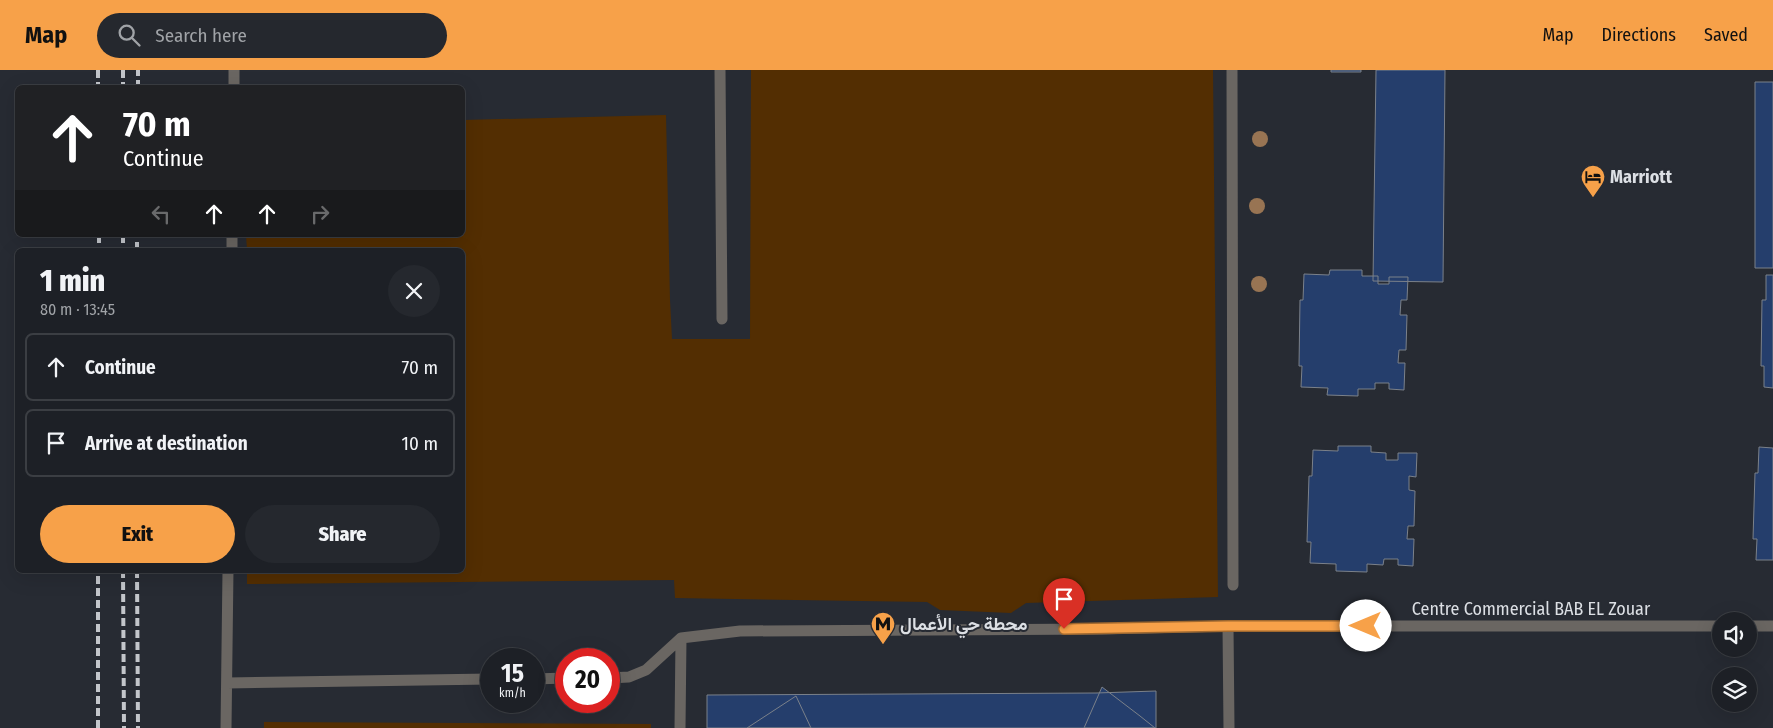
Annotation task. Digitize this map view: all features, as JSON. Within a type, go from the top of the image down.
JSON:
[{"type":"lane","points":[[234,70],[234,85]]},
{"type":"lane","points":[[720,70],[722,319]]},
{"type":"lane","points":[[1232,70],[1233,585]]},
{"type":"lane","points":[[226,728],[228,573]]},
{"type":"lane","points":[[1228,626],[1229,728]]},
{"type":"lane","name":"Centre Commercial BAB EL Zouar","points":[[681,638],[740,631],[1102,629],[1228,626],[1712,626]]},
{"type":"lane","points":[[1757,626],[1773,626]]},
{"type":"lane","points":[[620,677],[629,677],[646,670],[681,638]]},
{"type":"lane","points":[[680,728],[681,638]]},
{"type":"lane","points":[[226,684],[480,679]]},
{"type":"shaded area","points":[[751,70],[1213,70],[1218,597],[1026,603],[1011,613],[940,610],[927,602],[675,598],[674,580],[247,584],[247,573],[465,573],[465,248],[247,248],[246,237],[465,237],[465,120],[666,115],[672,339],[750,339]]},
{"type":"shaded area","points":[[264,722],[651,724],[651,728],[264,728]]},
{"type":"building","points":[[1331,70],[1361,70],[1361,72],[1331,72]]},
{"type":"building","points":[[1376,70],[1445,70],[1443,282],[1373,281]]},
{"type":"building","points":[[1755,82],[1773,82],[1773,268],[1755,268]]},
{"type":"building","points":[[1330,270],[1362,270],[1362,276],[1378,276],[1378,284],[1389,284],[1389,277],[1408,277],[1407,300],[1401,300],[1400,315],[1407,315],[1406,350],[1399,350],[1398,363],[1405,363],[1404,390],[1389,389],[1389,383],[1375,383],[1375,389],[1358,389],[1358,396],[1327,395],[1328,388],[1301,387],[1302,366],[1299,366],[1300,300],[1303,300],[1304,274],[1329,275]]},
{"type":"building","points":[[1766,275],[1773,275],[1773,388],[1764,387],[1764,366],[1761,366],[1762,300],[1766,300]]},
{"type":"building","points":[[1338,446],[1371,446],[1371,452],[1386,453],[1386,460],[1398,460],[1398,453],[1417,453],[1416,477],[1409,476],[1409,490],[1415,491],[1414,526],[1408,526],[1407,539],[1414,539],[1413,566],[1398,565],[1398,559],[1384,559],[1383,565],[1367,564],[1367,572],[1336,571],[1336,564],[1310,563],[1311,542],[1307,542],[1309,476],[1312,476],[1313,450],[1338,451]]},
{"type":"building","points":[[1759,447],[1773,448],[1773,560],[1756,560],[1757,539],[1753,539],[1755,473],[1758,473]]},
{"type":"building","points":[[1102,687],[1140,716],[1155,728],[1084,728]]},
{"type":"building","points":[[1156,691],[1156,728],[707,728],[707,695]]},
{"type":"building","points":[[796,696],[811,728],[747,728]]},
{"type":"railway","points":[[98,70],[98,85]]},
{"type":"railway","points":[[123,70],[123,85]]},
{"type":"railway","points":[[138,70],[138,85]]},
{"type":"railway","points":[[99,237],[99,248]]},
{"type":"railway","points":[[123,237],[123,248]]},
{"type":"railway","points":[[137,237],[137,248]]},
{"type":"railway","points":[[98,573],[98,728]]},
{"type":"railway","points":[[123,573],[124,728]]},
{"type":"railway","points":[[137,573],[138,728]]},
{"type":"place","name":"Marriott","points":[[1593,198]]},
{"type":"place","name":"محطة حي الأعمال","points":[[883,645]]},
{"type":"route","points":[[1064,629],[1366,626]]}]
